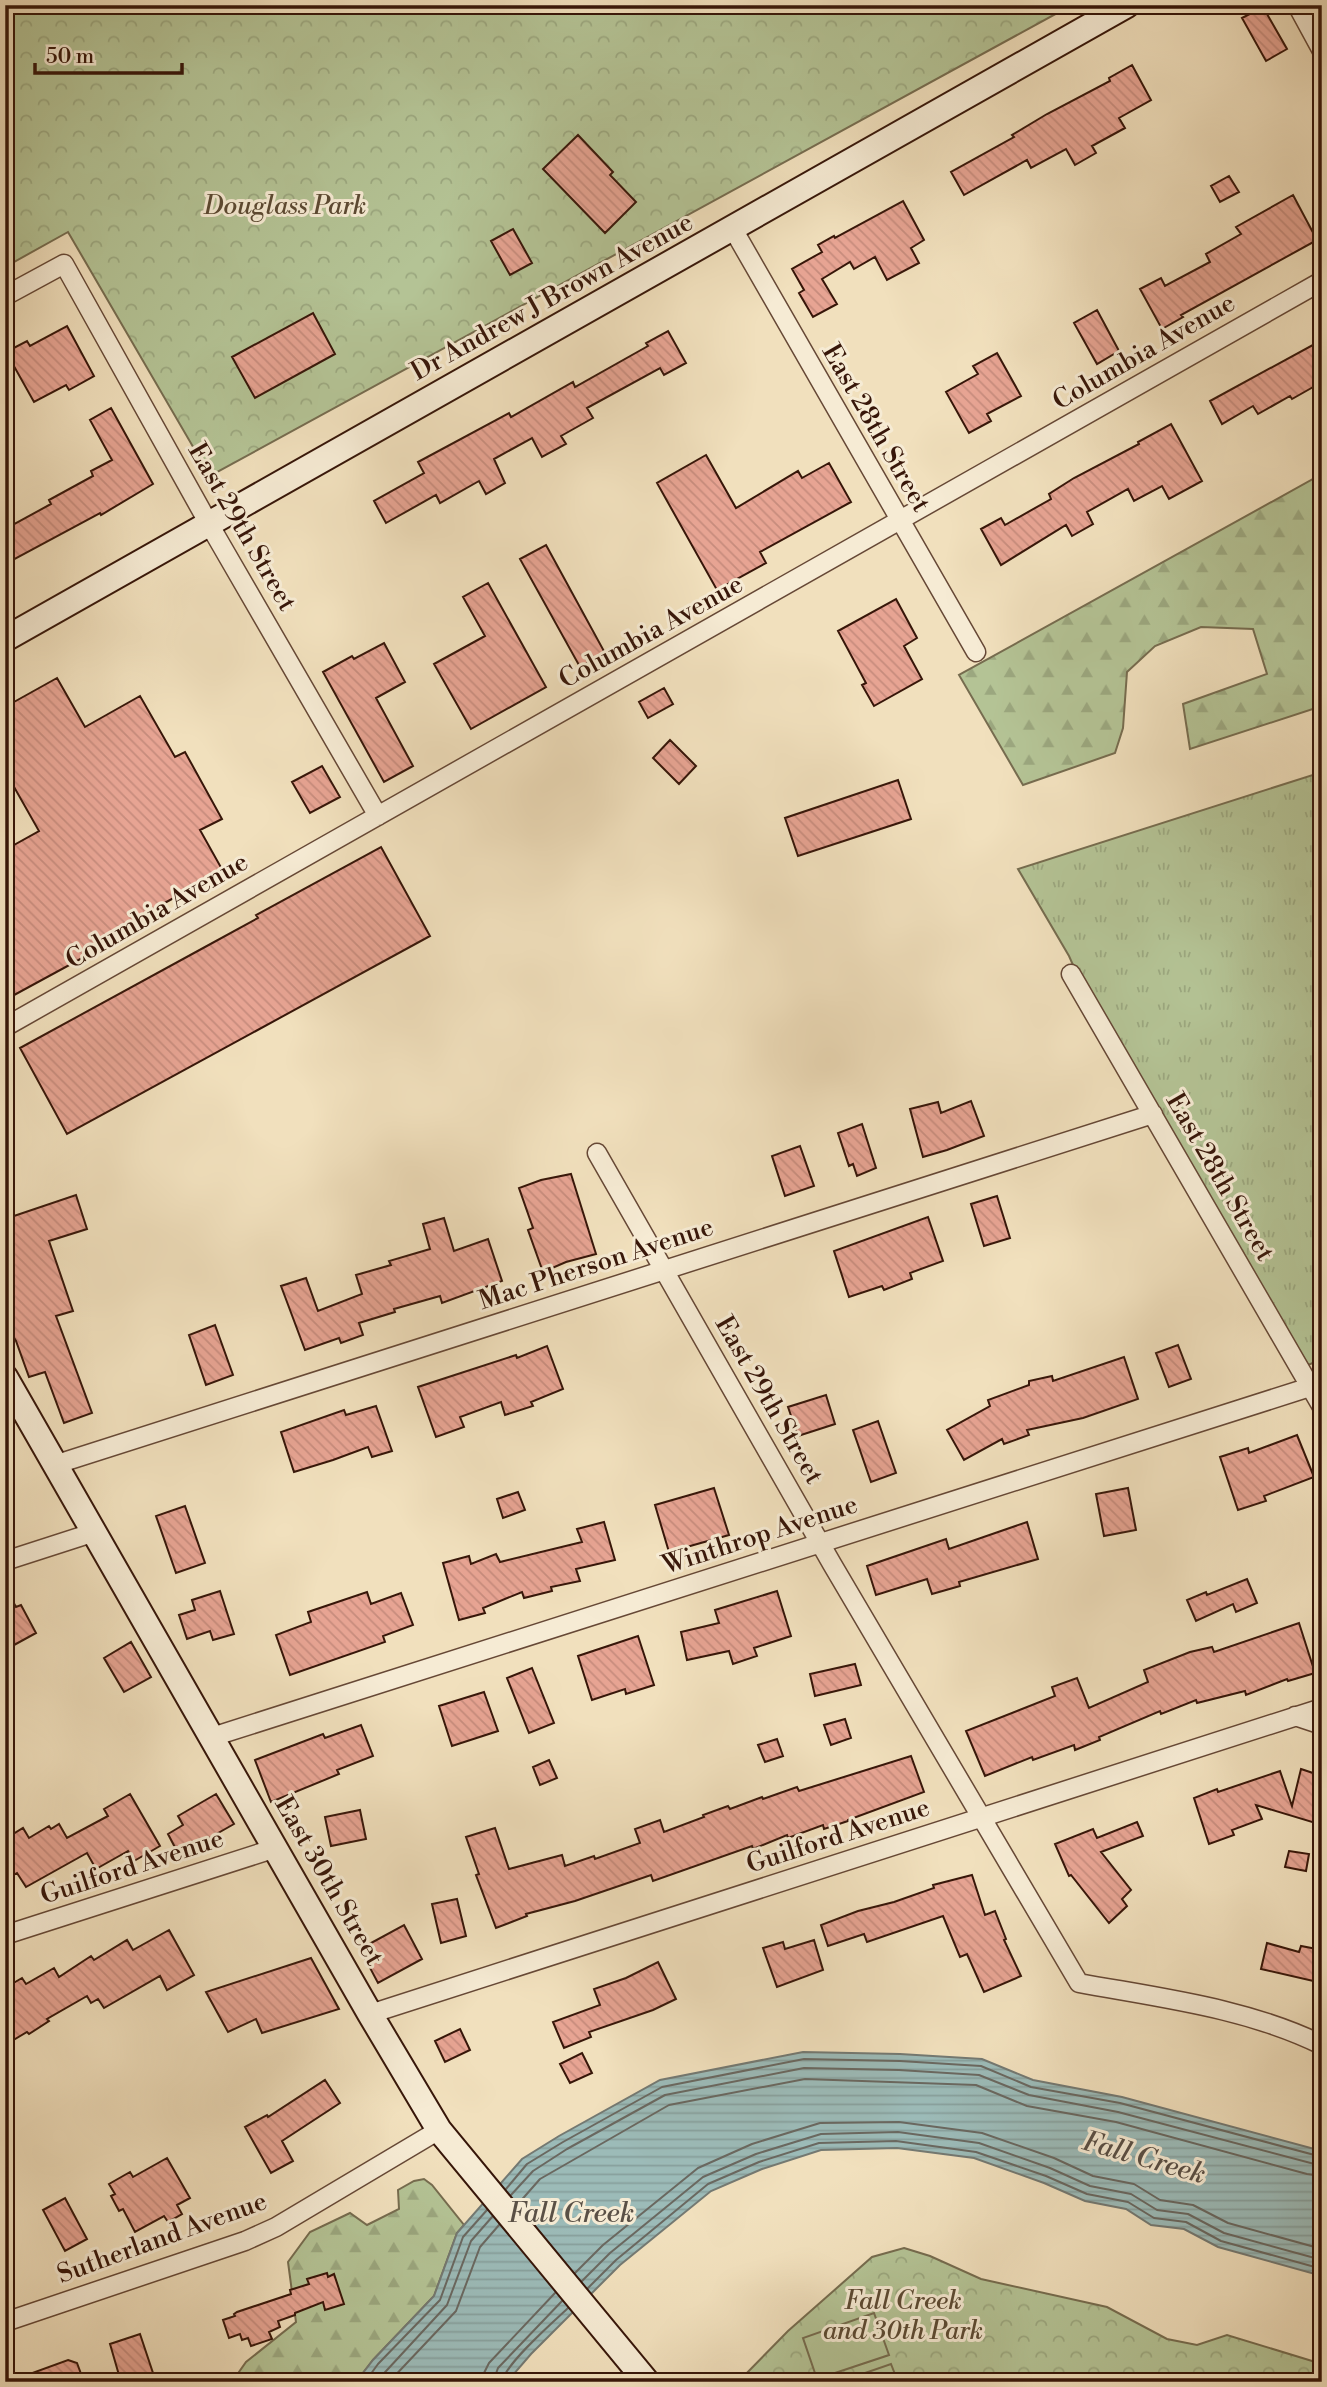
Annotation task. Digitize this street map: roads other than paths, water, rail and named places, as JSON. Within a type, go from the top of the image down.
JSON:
[{"type":"main road","name":"Dr Andrew J Brown Avenue","points":[[5,639],[1127,5]]},
{"type":"main road","name":"East 30th Street","points":[[5,1377],[439,2130],[647,2382]]},
{"type":"street","points":[[1297,5],[1322,51]]},
{"type":"street","name":"East 28th Street","points":[[733,229],[976,652]]},
{"type":"street","name":"East 29th Street","points":[[5,296],[64,264],[209,524],[378,816]]},
{"type":"street","name":"Columbia Avenue","points":[[5,1027],[1322,281]]},
{"type":"street","name":"East 28th Street","points":[[1072,974],[1153,1114],[1316,1383],[1322,1407]]},
{"type":"street","name":"Mac Pherson Avenue","points":[[54,1465],[1153,1114]]},
{"type":"street","name":"East 29th Street","points":[[597,1153],[981,1818]]},
{"type":"street","name":"Winthrop Avenue","points":[[212,1737],[1316,1383]]},
{"type":"street","points":[[5,1561],[94,1532]]},
{"type":"street","name":"Guilford Avenue","points":[[370,2014],[1322,1708]]},
{"type":"street","points":[[1295,1716],[1322,1725]]},
{"type":"street","points":[[981,1818],[1079,1983],[1255,2019],[1322,2045]]},
{"type":"street","name":"Guilford Avenue","points":[[5,1935],[276,1849]]},
{"type":"street","name":"Sutherland Avenue","points":[[5,2322],[231,2246],[266,2231],[439,2130]]},
{"type":"water","name":"Fall Creek","points":[[803,2052],[982,2059],[1033,2080],[1122,2097],[1322,2151],[1322,2276],[1218,2247],[1184,2229],[1151,2225],[1126,2209],[1085,2201],[974,2158],[897,2148],[821,2150],[762,2169],[711,2191],[620,2265],[531,2354],[507,2382],[356,2382],[373,2360],[434,2296],[457,2233],[522,2159],[660,2080]]},
{"type":"park label","name":"Douglass Park","points":[[285,206]]},
{"type":"park label","name":"Fall Creek and 30th Park","points":[[903,2316]]}]
